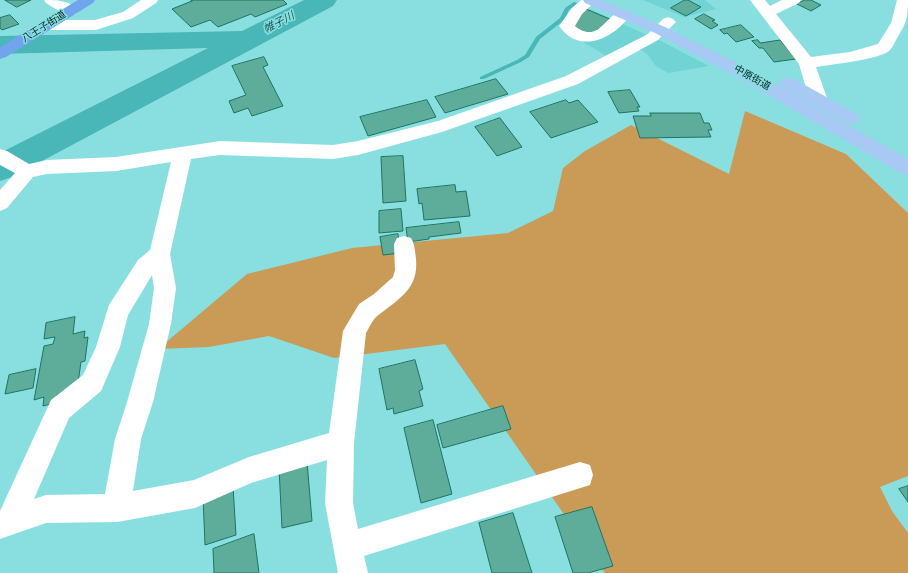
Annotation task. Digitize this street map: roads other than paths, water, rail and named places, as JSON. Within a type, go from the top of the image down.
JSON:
[{"type":"highway","name":"八王子街道","points":[[1,54],[88,0]]},
{"type":"main road","name":"中原街道","points":[[590,0],[618,19],[664,26],[709,41],[818,98],[908,151]]},
{"type":"main road","name":"中原街道","points":[[614,0],[664,26],[908,168]]},
{"type":"street","points":[[51,0],[71,10]]},
{"type":"street","points":[[44,28],[96,24],[128,15],[151,0]]},
{"type":"street","points":[[590,0],[577,11],[567,26],[569,30],[585,38],[603,40],[610,35],[618,19]]},
{"type":"street","points":[[757,0],[806,63],[818,98]]},
{"type":"street","points":[[767,13],[794,0]]},
{"type":"street","points":[[806,63],[850,57],[875,51],[884,47],[899,23],[904,0]]},
{"type":"street","points":[[0,203],[17,180],[47,167],[116,164],[220,148],[333,152],[358,148],[442,126],[572,80],[654,37],[664,26]]},
{"type":"street","points":[[117,508],[128,439],[140,402],[160,324],[165,288],[159,254],[183,153]]},
{"type":"street","points":[[2,157],[17,180]]},
{"type":"street","points":[[404,244],[406,270],[402,282],[382,301],[367,311],[355,332],[341,443],[339,503],[351,560],[580,475]]},
{"type":"street","points":[[5,523],[60,408],[92,383],[108,347],[117,312],[146,266],[159,254]]},
{"type":"street","points":[[5,523],[46,509],[117,508],[195,494],[249,470],[341,443]]},
{"type":"waterway","name":"帷子川","points":[[0,168],[324,0]]},
{"type":"waterway","points":[[482,78],[527,56],[538,38],[562,19],[567,9],[576,3]]},
{"type":"waterway","points":[[0,45],[240,39]]}]
